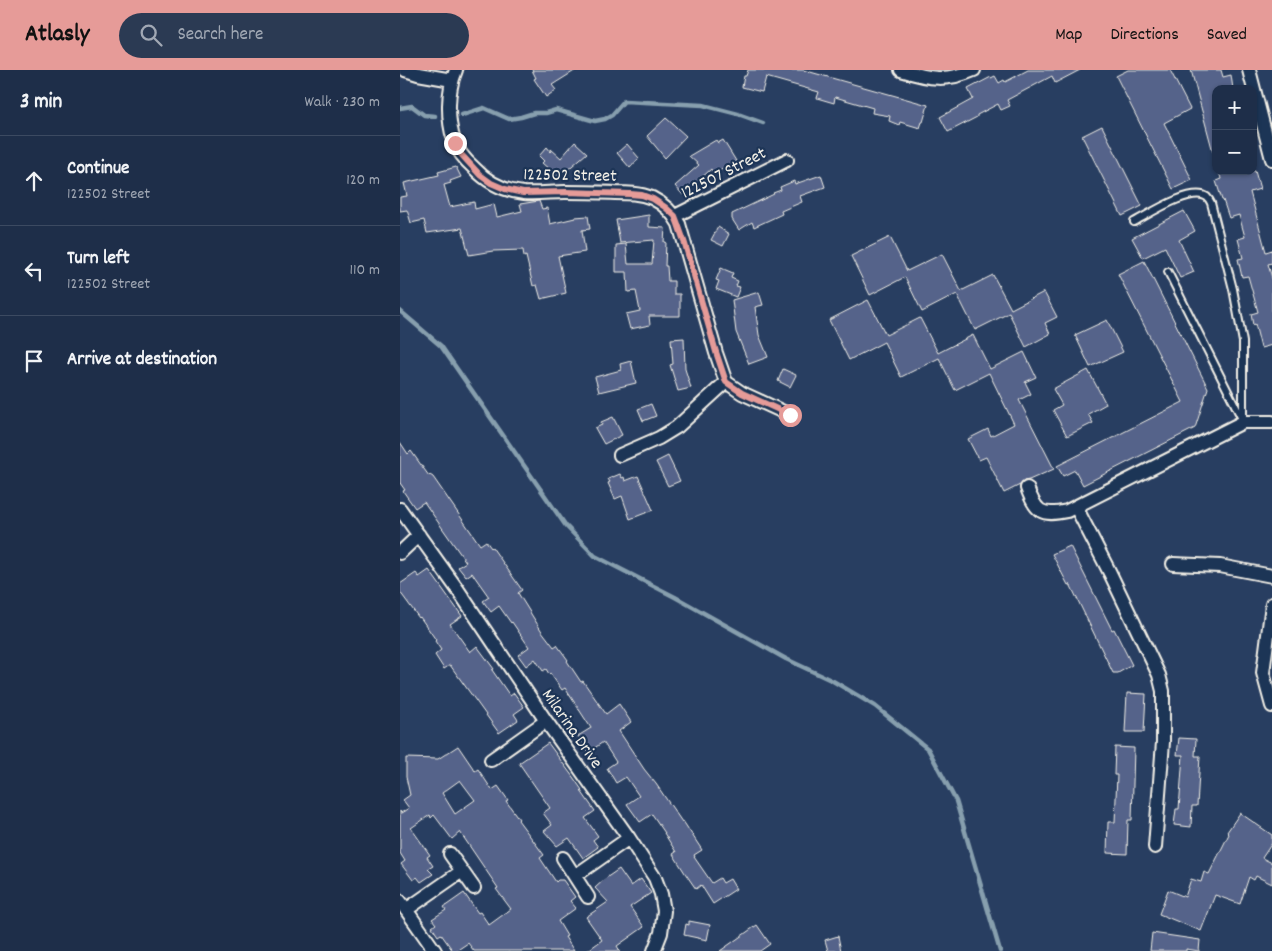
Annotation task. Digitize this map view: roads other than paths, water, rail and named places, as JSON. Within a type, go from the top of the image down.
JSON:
[{"type":"street","points":[[405,70],[418,74],[454,75]]},
{"type":"street","points":[[901,70],[936,78],[956,76],[974,70]]},
{"type":"street","points":[[1249,70],[1272,159]]},
{"type":"street","name":"122502 Street","points":[[454,75],[449,108],[451,131],[455,143],[459,152],[480,175],[491,183],[505,189],[523,193],[594,192],[642,195],[653,199],[675,216]]},
{"type":"street","name":"122507 Street","points":[[675,216],[787,160]]},
{"type":"street","points":[[675,216],[726,382],[742,393],[790,415]]},
{"type":"street","points":[[620,455],[659,438],[677,427],[726,382]]},
{"type":"street","points":[[1027,488],[1033,504],[1038,510],[1056,513],[1067,511],[1243,422],[1272,422]]},
{"type":"street","points":[[1076,507],[1162,684],[1163,742],[1155,847]]},
{"type":"street","name":"Milarina Drive","points":[[400,509],[458,590],[655,878],[661,894],[664,911],[661,933],[654,951]]},
{"type":"street","points":[[400,552],[419,535]]},
{"type":"street","points":[[1173,564],[1220,566],[1272,576]]},
{"type":"street","points":[[1272,604],[1263,673],[1272,706]]},
{"type":"street","points":[[491,760],[546,721]]},
{"type":"street","points":[[575,876],[629,838]]},
{"type":"street","points":[[450,854],[474,888]]},
{"type":"street","points":[[563,858],[588,897]]},
{"type":"street","points":[[435,951],[403,905],[462,871]]},
{"type":"lane","points":[[1134,222],[1178,199],[1194,194],[1202,194],[1208,197],[1233,289],[1243,342],[1243,422]]},
{"type":"lane","points":[[1168,272],[1243,422]]},
{"type":"waterway","points":[[462,115],[484,108],[509,119],[556,110],[595,121],[612,115],[624,101],[703,105],[763,123]]},
{"type":"waterway","points":[[400,108],[412,106],[424,115],[435,116]]},
{"type":"waterway","points":[[400,311],[441,346],[566,526],[595,556],[675,597],[786,659],[833,681],[875,706],[928,749],[956,801],[1000,951]]}]
